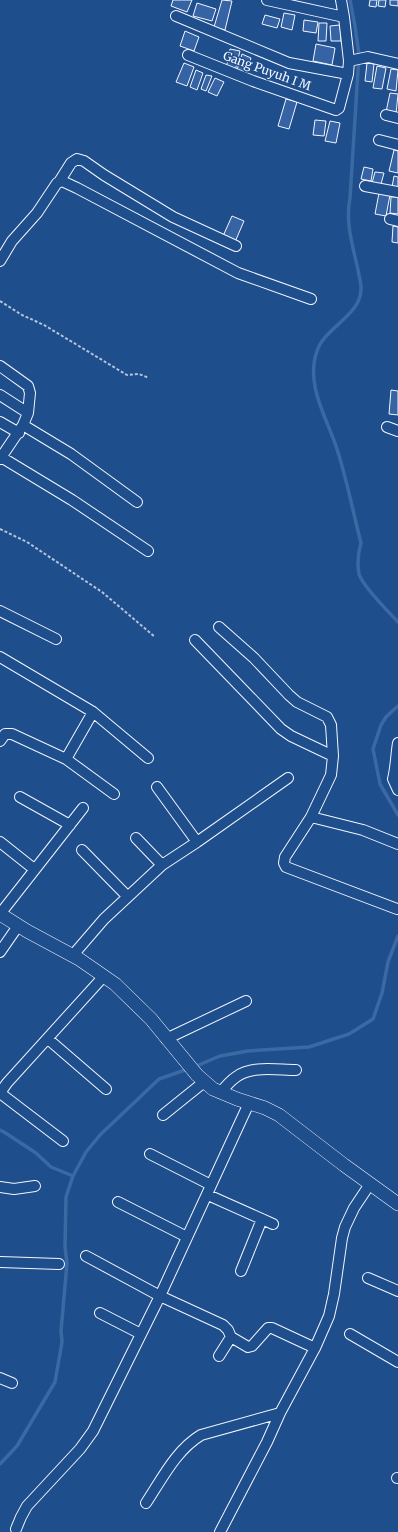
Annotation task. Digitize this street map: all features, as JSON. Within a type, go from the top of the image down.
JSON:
[{"type":"street","points":[[267,0],[344,17]]},
{"type":"street","points":[[176,16],[289,63],[348,74],[352,61],[341,0]]},
{"type":"street","name":"Gang Puyuh I M","points":[[188,55],[254,81],[338,109],[348,74]]},
{"type":"street","points":[[352,61],[368,57],[398,64]]},
{"type":"street","points":[[386,115],[398,118]]},
{"type":"street","points":[[379,140],[398,145]]},
{"type":"street","points":[[0,261],[12,241],[37,213],[71,163],[77,159],[84,161],[116,183],[174,217],[236,246]]},
{"type":"street","points":[[59,182],[65,182],[77,188],[238,273],[311,299]]},
{"type":"street","points":[[365,186],[398,192]]},
{"type":"street","points":[[0,366],[28,386],[30,393],[28,412],[21,429],[0,458],[72,500],[148,551]]},
{"type":"street","points":[[0,394],[28,412]]},
{"type":"street","points":[[0,422],[21,429],[71,454],[137,502]]},
{"type":"street","points":[[387,427],[398,431]]},
{"type":"street","points":[[0,610],[56,638]]},
{"type":"street","points":[[219,627],[254,658],[288,695],[297,702],[327,717],[331,725],[333,756],[331,775],[311,817],[285,857],[284,861],[286,867],[397,909]]},
{"type":"street","points":[[195,640],[281,729],[291,736],[333,756]]},
{"type":"street","points":[[0,658],[93,712],[148,758]]},
{"type":"street","points":[[66,759],[93,712]]},
{"type":"street","points":[[0,741],[5,734],[12,734],[66,759],[114,794]]},
{"type":"street","points":[[398,743],[396,753],[396,770],[393,779],[398,790]]},
{"type":"street","points":[[73,955],[104,919],[162,865],[288,778]]},
{"type":"street","points":[[157,787],[197,842]]},
{"type":"street","points":[[20,797],[70,825]]},
{"type":"street","points":[[83,808],[0,914],[18,926],[73,955],[104,976],[141,1008],[204,1082],[220,1092],[280,1115],[398,1204]]},
{"type":"street","points":[[311,817],[364,830],[398,844]]},
{"type":"street","points":[[136,838],[162,865]]},
{"type":"street","points":[[0,842],[34,870]]},
{"type":"street","points":[[82,850],[127,896]]},
{"type":"street","points":[[0,952],[18,926]]},
{"type":"street","points":[[63,1141],[0,1093],[3,1080],[48,1039],[104,976]]},
{"type":"street","points":[[166,1039],[246,1002]]},
{"type":"street","points":[[48,1039],[106,1089]]},
{"type":"street","points":[[220,1092],[236,1077],[244,1072],[261,1069],[296,1070]]},
{"type":"street","points":[[163,1115],[204,1082]]},
{"type":"street","points":[[16,1529],[27,1506],[87,1441],[160,1296],[249,1103]]},
{"type":"street","points":[[150,1154],[210,1190],[273,1224]]},
{"type":"street","points":[[220,1532],[268,1442],[280,1413],[315,1348],[329,1316],[345,1227],[354,1208],[370,1184]]},
{"type":"street","points":[[0,1187],[14,1189],[35,1186]]},
{"type":"street","points":[[118,1202],[187,1237]]},
{"type":"street","points":[[241,1272],[262,1219]]},
{"type":"street","points":[[86,1256],[160,1296],[223,1325],[228,1330],[231,1337],[248,1347],[252,1346],[264,1330],[272,1328],[315,1348]]},
{"type":"street","points":[[0,1262],[59,1264]]},
{"type":"street","points":[[368,1278],[398,1291]]},
{"type":"street","points":[[100,1313],[141,1334]]},
{"type":"street","points":[[350,1334],[398,1362]]},
{"type":"street","points":[[220,1356],[231,1337]]},
{"type":"street","points":[[0,1378],[12,1383]]},
{"type":"street","points":[[146,1503],[178,1455],[192,1441],[201,1435],[280,1413]]},
{"type":"path","points":[[0,301],[22,315],[44,325],[127,375],[139,374],[149,378]]},
{"type":"path","points":[[0,529],[27,542],[102,592],[155,637]]},
{"type":"building","points":[[173,0],[192,0],[187,12],[171,6]]},
{"type":"building","points":[[222,0],[232,1],[225,30],[214,27]]},
{"type":"building","points":[[370,0],[377,0],[376,7],[369,6]]},
{"type":"building","points":[[379,0],[386,0],[385,7],[378,6]]},
{"type":"building","points":[[390,0],[398,0],[398,6],[390,5]]},
{"type":"building","points":[[197,3],[216,9],[212,21],[193,16]]},
{"type":"building","points":[[284,13],[295,15],[292,30],[281,27]]},
{"type":"building","points":[[265,15],[280,19],[277,28],[262,24]]},
{"type":"building","points":[[304,20],[318,22],[316,33],[303,31]]},
{"type":"building","points":[[319,23],[327,23],[326,41],[318,41]]},
{"type":"building","points":[[340,25],[341,41],[331,41],[330,26]]},
{"type":"building","points":[[185,31],[199,37],[194,51],[180,46]]},
{"type":"building","points":[[316,44],[335,48],[332,65],[313,61]]},
{"type":"building","points":[[230,49],[240,51],[235,71],[226,69]]},
{"type":"building","points":[[242,54],[251,58],[246,74],[237,70]]},
{"type":"building","points":[[184,63],[194,67],[187,86],[176,82]]},
{"type":"building","points":[[367,63],[374,64],[372,82],[365,81]]},
{"type":"building","points":[[377,66],[386,68],[382,89],[373,88]]},
{"type":"building","points":[[391,69],[398,70],[396,91],[387,89]]},
{"type":"building","points":[[196,70],[203,73],[197,90],[190,87]]},
{"type":"building","points":[[206,75],[212,76],[206,91],[201,89]]},
{"type":"building","points":[[215,78],[224,82],[217,96],[208,92]]},
{"type":"building","points":[[390,93],[398,94],[396,114],[386,112]]},
{"type":"building","points":[[286,99],[297,102],[289,129],[278,126]]},
{"type":"building","points":[[315,120],[326,121],[324,136],[313,135]]},
{"type":"building","points":[[330,121],[340,123],[336,143],[325,141]]},
{"type":"building","points":[[394,150],[398,151],[398,173],[389,171]]},
{"type":"building","points":[[364,167],[373,169],[371,181],[361,179]]},
{"type":"building","points":[[375,172],[384,173],[381,184],[372,183]]},
{"type":"building","points":[[394,176],[398,177],[398,188],[392,187]]},
{"type":"building","points":[[379,193],[390,195],[386,216],[375,214]]},
{"type":"building","points":[[391,197],[398,197],[398,214],[390,213]]},
{"type":"building","points":[[232,216],[244,221],[235,242],[223,236]]},
{"type":"building","points":[[393,226],[398,227],[398,243],[392,242]]},
{"type":"building","points":[[391,390],[398,391],[398,415],[389,414]]},
{"type":"waterway","points":[[350,0],[359,55],[348,216],[350,234],[361,288],[360,298],[356,306],[327,335],[317,351],[314,364],[315,389],[333,437],[347,484],[361,543],[358,558],[359,574],[370,592],[398,622]]},
{"type":"waterway","points":[[398,706],[386,717],[381,725],[373,749],[380,784],[398,815]]},
{"type":"waterway","points":[[194,1067],[220,1056],[248,1051],[309,1047],[349,1034],[373,1019],[382,993],[388,962],[398,936]]},
{"type":"waterway","points":[[0,1464],[17,1446],[55,1382],[62,1342],[61,1331],[67,1263],[65,1247],[66,1197],[73,1176],[86,1152],[100,1135],[159,1079],[188,1069]]},
{"type":"waterway","points":[[0,1130],[36,1153],[51,1167],[73,1176]]}]
